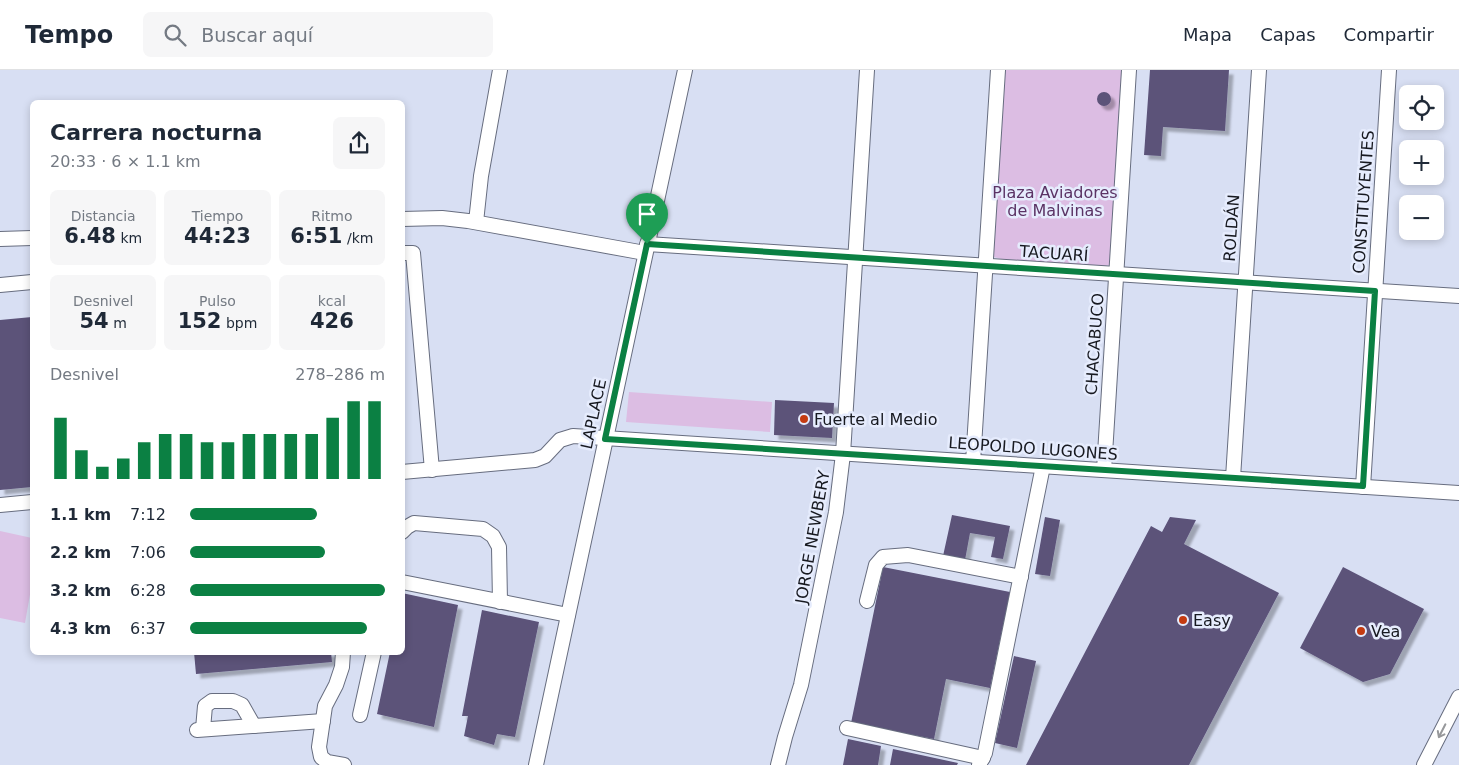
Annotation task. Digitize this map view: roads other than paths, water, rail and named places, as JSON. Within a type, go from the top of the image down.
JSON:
[{"type":"street","points":[[476,222],[481,176],[500,70]]},
{"type":"street","name":"LAPLACE","points":[[536,765],[685,70]]},
{"type":"street","name":"JORGE NEWBERY","points":[[778,765],[784,737],[802,685],[836,512],[843,454],[867,70]]},
{"type":"street","points":[[973,462],[998,70]]},
{"type":"street","name":"CHACABUCO","points":[[1104,470],[1130,70]]},
{"type":"street","name":"ROLDÁN","points":[[1232,478],[1259,70]]},
{"type":"street","name":"CONSTITUYENTES","points":[[1363,486],[1389,70]]},
{"type":"street","name":"TACUARÍ","points":[[405,219],[442,218],[476,222],[646,248],[856,257],[1459,296]]},
{"type":"street","points":[[0,239],[30,238]]},
{"type":"street","points":[[405,253],[413,253],[432,470]]},
{"type":"street","points":[[0,284],[30,282]]},
{"type":"street","name":"LEOPOLDO LUGONES","points":[[405,472],[535,460],[545,456],[560,440],[573,436],[1459,493]]},
{"type":"street","points":[[847,728],[981,762],[985,753],[1044,466]]},
{"type":"street","points":[[0,505],[30,502]]},
{"type":"street","points":[[405,528],[414,524],[482,529],[493,536],[499,547],[500,602]]},
{"type":"street","points":[[867,601],[876,565],[879,559],[884,556],[908,555],[1021,577]]},
{"type":"street","points":[[405,583],[568,615]]},
{"type":"street","points":[[343,655],[342,667],[336,685],[325,706],[319,747],[321,757],[327,762],[344,765]]},
{"type":"street","points":[[360,715],[373,655]]},
{"type":"street","points":[[1424,765],[1459,697]]},
{"type":"street","points":[[254,726],[242,705],[234,701],[212,701],[205,706],[200,730],[323,721]]},
{"type":"place","name":"Fuerte al Medio","points":[[804,419]]},
{"type":"place","name":"Easy","points":[[1183,620]]},
{"type":"place","name":"Vea","points":[[1361,631]]},
{"type":"park label","name":"Plaza Aviadores de Malvinas","points":[[1055,201]]}]
